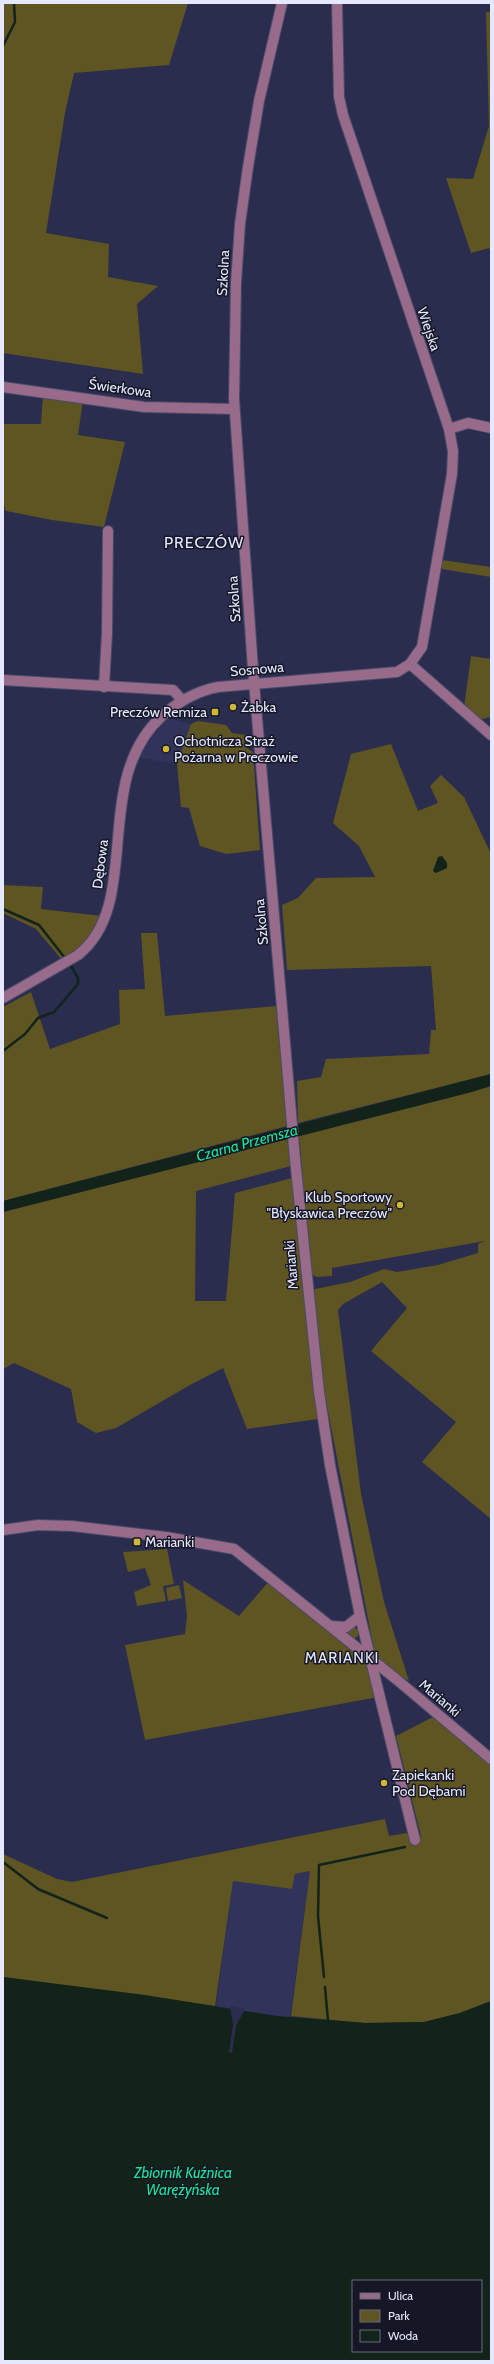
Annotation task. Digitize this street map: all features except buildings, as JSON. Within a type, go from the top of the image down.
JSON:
[{"type":"street","name":"Szkolna","points":[[282,3],[259,101],[240,224],[236,282],[234,409],[254,683],[299,1195]]},
{"type":"street","name":"Wiejska","points":[[337,3],[339,97],[343,116],[448,429],[453,459],[425,634],[422,646],[410,664]]},
{"type":"street","name":"Świerkowa","points":[[3,386],[144,406],[234,409]]},
{"type":"street","points":[[448,429],[468,423],[491,428]]},
{"type":"street","points":[[104,687],[108,633],[108,531]]},
{"type":"street","points":[[410,664],[491,735]]},
{"type":"street","name":"Sosnowa","points":[[182,700],[206,689],[254,683],[382,674],[397,672],[410,664]]},
{"type":"street","points":[[3,680],[173,690],[182,700]]},
{"type":"street","name":"Dębowa","points":[[3,998],[78,955],[97,934],[109,908],[123,791],[128,768],[140,744],[150,729],[182,700]]},
{"type":"street","name":"Marianki","points":[[299,1195],[324,1423],[360,1616],[415,1840]]},
{"type":"street","name":"Marianki","points":[[3,1530],[25,1526],[72,1526],[225,1546],[240,1553],[371,1658],[491,1759]]},
{"type":"street","points":[[331,1626],[346,1627],[360,1616]]},
{"type":"shaded area","points":[[167,718],[191,724],[177,764],[139,758],[143,749]]},
{"type":"shaded area","points":[[310,1872],[284,2059],[210,2051],[233,1881],[292,1889],[295,1874]]},
{"type":"green space","points":[[3,3],[188,3],[169,65],[74,73],[65,113],[46,233],[109,244],[108,277],[158,286],[137,304],[143,374],[3,353]]},
{"type":"green space","points":[[486,12],[491,12],[491,253],[489,248],[471,253],[446,178],[473,179],[489,126]]},
{"type":"green space","points":[[43,395],[83,400],[78,435],[125,442],[104,527],[52,520],[6,511],[3,502],[3,424],[41,424]]},
{"type":"green space","points":[[442,560],[491,567],[491,577],[442,569]]},
{"type":"green space","points":[[471,656],[491,659],[491,717],[479,720],[464,708]]},
{"type":"green space","points":[[198,721],[226,725],[232,733],[246,735],[245,747],[253,752],[260,850],[226,854],[200,846],[189,808],[181,807],[177,764],[191,724]]},
{"type":"green space","points":[[391,744],[418,811],[438,803],[430,786],[441,775],[464,797],[491,854],[491,1074],[298,1123],[297,1081],[321,1077],[326,1059],[429,1054],[431,1030],[436,1030],[431,966],[287,970],[282,905],[298,898],[316,878],[375,877],[359,846],[333,823],[351,754]]},
{"type":"green space","points":[[3,885],[43,887],[41,909],[102,916],[80,949],[62,960],[36,929],[3,913]]},
{"type":"green space","points":[[141,933],[157,933],[165,1016],[276,1006],[287,1126],[3,1201],[3,1007],[31,992],[50,1049],[120,1024],[119,990],[145,989]]},
{"type":"green space","points":[[491,1086],[491,1519],[422,1462],[456,1422],[371,1351],[407,1308],[382,1282],[343,1304],[338,1310],[361,1494],[384,1602],[409,1681],[392,1671],[375,1655],[321,1375],[312,1293],[315,1289],[350,1282],[384,1269],[397,1272],[438,1265],[478,1253],[478,1244],[485,1241],[332,1268],[332,1276],[317,1277],[311,1274],[299,1136]]},
{"type":"green space","points":[[287,1139],[291,1166],[196,1191],[195,1301],[226,1301],[235,1193],[292,1178],[318,1419],[247,1429],[223,1368],[190,1385],[116,1428],[96,1433],[77,1422],[71,1389],[14,1363],[3,1369],[3,1212]]},
{"type":"green space","points":[[167,1549],[174,1584],[163,1586],[166,1601],[137,1606],[134,1592],[151,1585],[145,1568],[128,1572],[123,1552]]},
{"type":"green space","points":[[183,1580],[239,1616],[270,1580],[366,1659],[378,1697],[145,1740],[125,1645],[185,1634],[187,1616]]},
{"type":"green space","points":[[179,1585],[182,1598],[168,1601],[166,1588]]},
{"type":"green space","points":[[351,1628],[355,1628],[357,1629],[357,1637],[351,1638],[348,1635],[348,1631]]},
{"type":"green space","points":[[433,1717],[491,1764],[491,2001],[460,2013],[424,2022],[365,2023],[291,2016],[310,1871],[295,1874],[292,1889],[233,1881],[215,2006],[3,1977],[3,1854],[57,1879],[72,1882],[385,1819],[389,1836],[407,1833],[411,1839],[421,1836],[396,1736]]},
{"type":"water","points":[[442,856],[447,863],[447,868],[436,873],[433,871],[438,857]]},
{"type":"water","name":"Czarna Przemsza","points":[[491,1074],[491,1086],[472,1092],[3,1212],[3,1201]]},
{"type":"water","name":"Zbiornik Kuźnica Warężyńska","points":[[3,1977],[145,1995],[277,2016],[365,2023],[424,2022],[460,2013],[491,2001],[491,2361],[3,2361]]},
{"type":"pier","points":[[230,2006],[245,2009],[236,2026],[232,2053],[229,2052],[233,2025]]},
{"type":"waterway","points":[[3,46],[15,22],[14,3]]},
{"type":"waterway","points":[[3,528],[3,536]]},
{"type":"waterway","points":[[3,909],[39,925],[65,958]]},
{"type":"waterway","points":[[3,1051],[25,1034],[38,1018],[54,1012],[78,984],[78,978],[71,966]]},
{"type":"waterway","points":[[324,1977],[318,1916],[319,1865],[405,1847]]},
{"type":"waterway","points":[[3,1862],[38,1889],[107,1918]]},
{"type":"waterway","points":[[325,1987],[328,2021]]},
{"type":"place","name":"Żabka","points":[[233,707]]},
{"type":"place","name":"Preczów Remiza","points":[[215,712]]},
{"type":"place","name":"Ochotnicza Straż Pożarna w Preczowie","points":[[166,749]]},
{"type":"place","name":"Klub Sportowy \"Błyskawica Preczów\"","points":[[400,1205]]},
{"type":"place","name":"Marianki","points":[[137,1542]]},
{"type":"place","name":"Zapiekanki Pod Dębami","points":[[384,1783]]},
{"type":"district","name":"PRECZÓW","points":[[204,542]]},
{"type":"district","name":"MARIANKI","points":[[342,1658]]}]
